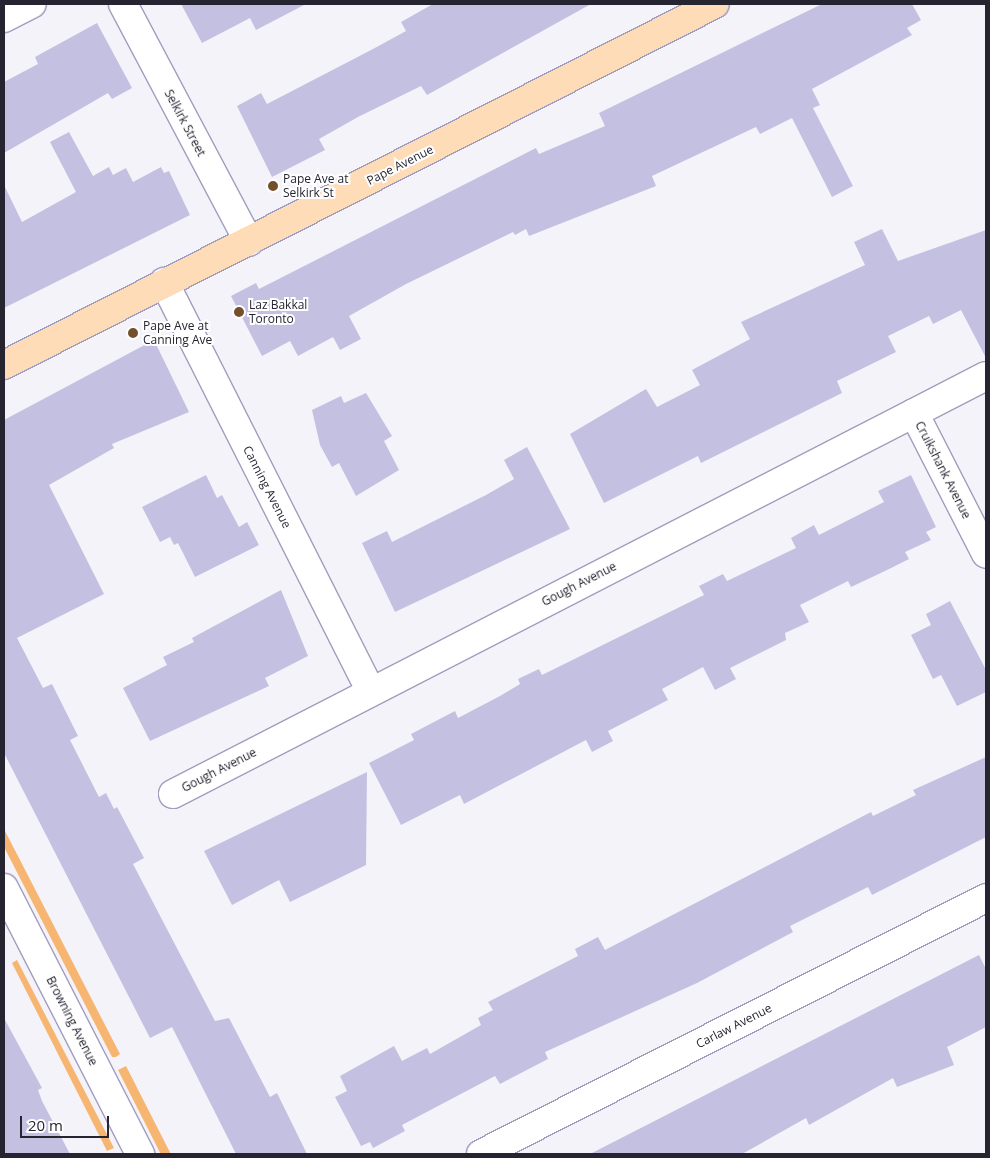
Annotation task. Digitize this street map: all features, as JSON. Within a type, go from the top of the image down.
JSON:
[{"type":"main road","name":"Pape Avenue","points":[[4,366],[164,282],[249,242],[715,4]]},
{"type":"street","points":[[4,18],[32,4]]},
{"type":"street","name":"Selkirk Street","points":[[123,4],[249,242]]},
{"type":"street","name":"Canning Avenue","points":[[164,282],[371,691]]},
{"type":"street","name":"Gough Avenue","points":[[173,794],[986,376]]},
{"type":"street","name":"Cruikshank Avenue","points":[[914,412],[986,554]]},
{"type":"street","name":"Browning Avenue","points":[[4,888],[140,1154]]},
{"type":"street","name":"Carlaw Avenue","points":[[482,1154],[986,898]]},
{"type":"shaded area","points":[[4,829],[120,1054],[116,1057],[112,1057],[4,847]]},
{"type":"shaded area","points":[[17,960],[114,1148],[107,1151],[12,963]]},
{"type":"shaded area","points":[[126,1066],[171,1154],[161,1154],[118,1070]]},
{"type":"building","points":[[181,4],[306,4],[256,30],[250,18],[202,43]]},
{"type":"building","points":[[433,4],[591,4],[427,95],[421,86],[358,117],[319,139],[325,150],[272,177],[237,106],[261,93],[267,104],[373,49],[406,31],[401,22]]},
{"type":"building","points":[[822,4],[912,4],[921,20],[907,28],[912,35],[812,89],[820,105],[813,108],[853,186],[832,197],[792,118],[760,134],[756,127],[652,176],[656,186],[529,236],[526,229],[515,235],[513,232],[406,284],[349,316],[361,339],[340,350],[333,337],[298,356],[290,341],[262,356],[231,296],[256,283],[259,289],[536,148],[539,154],[605,126],[599,113]]},
{"type":"building","points":[[97,23],[132,88],[112,99],[108,93],[4,153],[4,82],[38,64],[35,57]]},
{"type":"building","points":[[69,132],[93,176],[109,167],[113,175],[126,168],[133,182],[161,167],[164,173],[169,171],[190,215],[4,308],[4,185],[22,222],[76,192],[50,142]]},
{"type":"building","points":[[882,229],[898,261],[986,230],[986,358],[961,310],[933,324],[929,316],[888,336],[896,352],[837,381],[842,393],[701,463],[698,456],[604,503],[570,434],[646,389],[657,407],[700,385],[692,370],[750,339],[741,322],[865,265],[854,242]]},
{"type":"building","points":[[154,340],[189,412],[112,444],[114,448],[49,485],[104,594],[17,638],[43,688],[52,684],[78,736],[70,740],[99,797],[106,793],[114,809],[117,807],[144,858],[133,864],[215,1021],[229,1018],[270,1097],[277,1093],[307,1154],[236,1154],[172,1027],[150,1038],[4,753],[4,420]]},
{"type":"building","points":[[366,393],[392,436],[384,441],[399,470],[356,496],[339,463],[332,467],[320,445],[312,410],[341,396],[344,403]]},
{"type":"building","points":[[527,447],[570,529],[395,612],[362,543],[387,531],[392,542],[514,479],[504,460]]},
{"type":"building","points":[[206,475],[217,498],[222,495],[239,527],[247,522],[259,545],[195,577],[178,543],[174,545],[170,537],[160,542],[142,507]]},
{"type":"building","points":[[911,475],[936,527],[926,532],[931,540],[905,552],[909,559],[885,571],[851,587],[848,581],[800,605],[809,622],[785,633],[786,640],[730,668],[736,679],[715,690],[703,667],[662,689],[668,700],[608,731],[613,741],[592,752],[586,740],[464,804],[460,795],[401,825],[369,763],[414,740],[411,734],[455,711],[458,718],[520,684],[518,679],[539,669],[542,675],[704,595],[699,586],[723,574],[727,581],[796,548],[791,538],[814,525],[819,535],[884,502],[878,491]]},
{"type":"building","points":[[281,590],[308,656],[265,678],[269,686],[150,741],[123,688],[167,665],[163,657],[194,642],[192,638]]},
{"type":"building","points":[[950,601],[986,670],[986,692],[957,706],[941,675],[933,679],[911,635],[931,625],[926,614]]},
{"type":"building","points":[[986,757],[986,837],[872,895],[868,887],[790,926],[793,932],[697,983],[545,1052],[548,1059],[500,1084],[495,1076],[402,1125],[405,1131],[373,1148],[370,1142],[361,1146],[335,1097],[347,1091],[340,1076],[394,1046],[402,1061],[427,1048],[430,1054],[481,1025],[478,1018],[493,1010],[488,1002],[578,956],[575,949],[598,937],[605,950],[871,812],[873,816],[916,795],[913,790]]},
{"type":"building","points":[[367,772],[366,865],[290,902],[279,880],[232,905],[204,851]]},
{"type":"building","points":[[979,955],[986,969],[986,1027],[947,1047],[954,1065],[897,1087],[893,1078],[809,1125],[806,1118],[742,1154],[590,1154]]},
{"type":"building","points":[[4,1018],[42,1088],[38,1090],[42,1101],[70,1154],[4,1154]]},
{"type":"place","name":"Pape Ave at Selkirk St","points":[[273,186]]},
{"type":"place","name":"Laz Bakkal Toronto","points":[[239,312]]},
{"type":"place","name":"Pape Ave at Canning Ave","points":[[133,333]]}]
